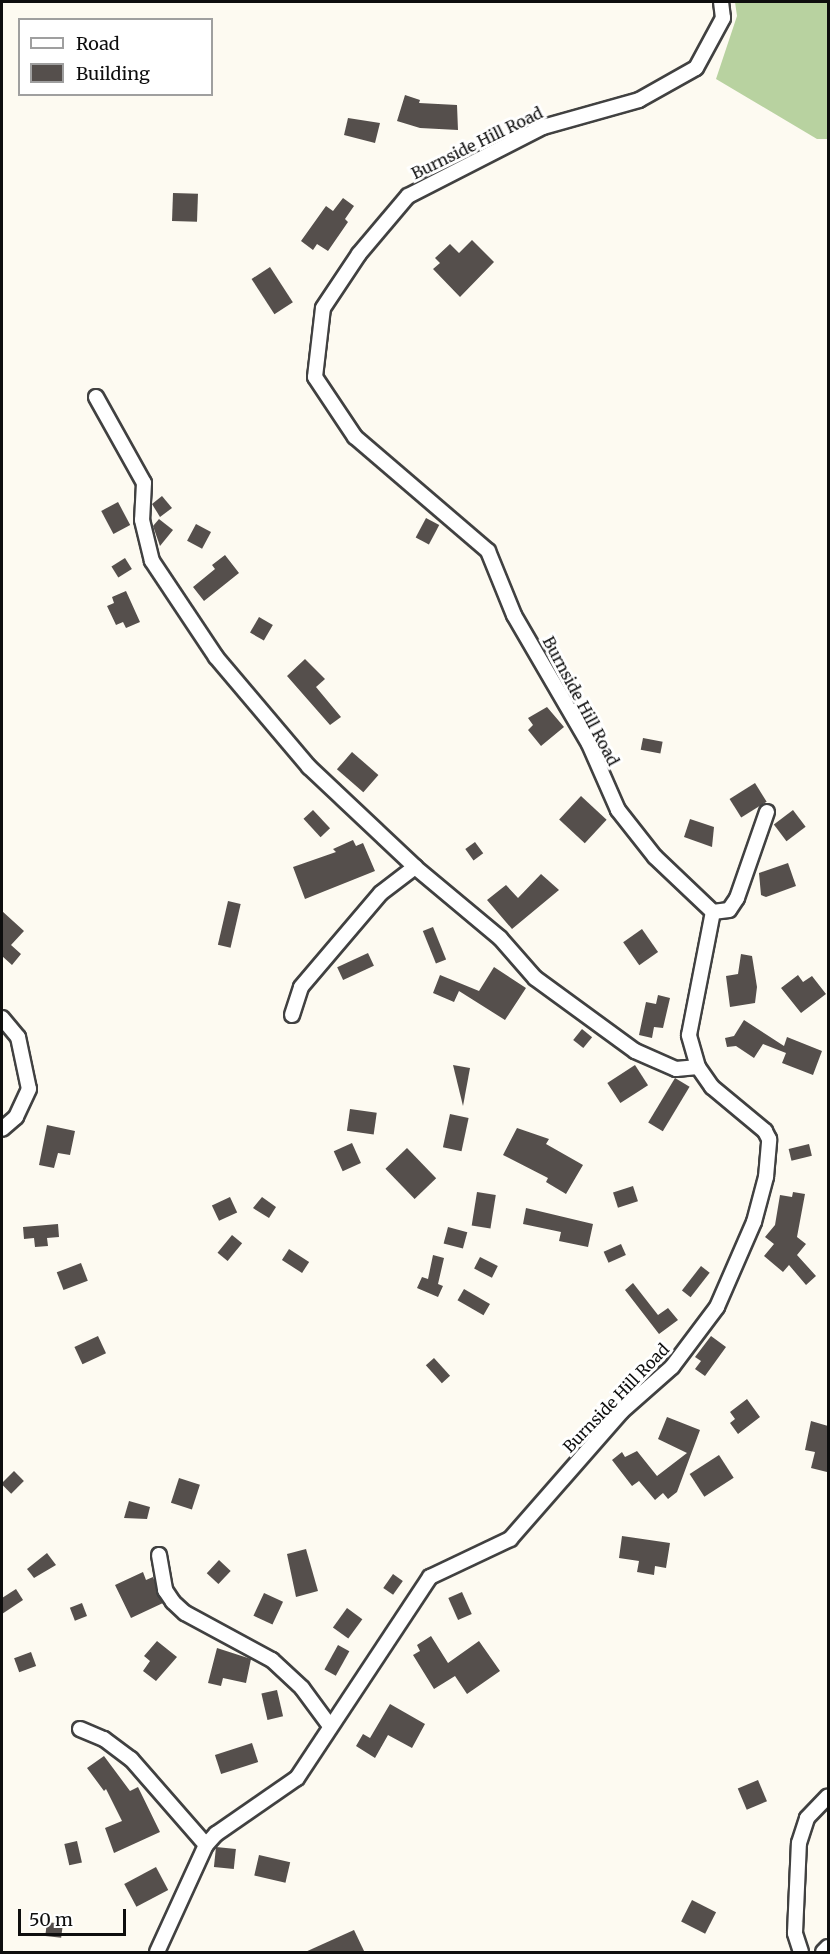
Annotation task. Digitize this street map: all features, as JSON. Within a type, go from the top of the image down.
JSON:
[{"type":"street","name":"Burnside Hill Road","points":[[157,1953],[207,1845],[216,1834],[287,1788],[430,1577],[510,1539],[621,1412],[672,1367],[717,1307],[754,1222],[766,1177],[769,1139],[765,1131],[712,1087],[698,1067],[689,1035],[713,912],[655,857],[618,810],[589,744],[514,615],[488,551],[355,436],[315,377],[323,308],[359,254],[408,195],[543,127],[639,100],[696,68],[723,18],[721,2]]},
{"type":"street","points":[[96,397],[144,483],[142,520],[152,561],[216,657],[309,767],[415,867],[500,938],[535,978],[635,1051],[676,1070],[698,1067]]},
{"type":"street","points":[[713,912],[729,910],[737,898],[767,812]]},
{"type":"street","points":[[292,1016],[301,987],[381,893],[415,867]]},
{"type":"street","points":[[2,1018],[18,1037],[29,1089],[16,1117],[2,1130]]},
{"type":"street","points":[[159,1555],[165,1590],[173,1602],[185,1613],[272,1660],[302,1688],[330,1726]]},
{"type":"street","points":[[80,1729],[104,1739],[130,1759],[207,1845]]},
{"type":"street","points":[[801,1953],[795,1932],[799,1843],[807,1818],[828,1796]]},
{"type":"street","points":[[823,1953],[828,1947]]},
{"type":"green space","points":[[735,2],[828,2],[828,139],[817,139],[716,79],[737,16]]},
{"type":"building","points":[[405,95],[420,100],[419,103],[457,105],[458,130],[420,128],[397,121]]},
{"type":"building","points":[[348,118],[380,123],[375,143],[344,135]]},
{"type":"building","points":[[173,193],[198,194],[197,222],[172,221]]},
{"type":"building","points":[[343,198],[354,206],[345,219],[348,222],[328,251],[317,244],[313,250],[301,241],[326,206],[333,211]]},
{"type":"building","points":[[472,240],[494,262],[460,297],[433,269],[440,263],[435,258],[450,244],[459,253]]},
{"type":"building","points":[[270,267],[293,302],[274,314],[252,279]]},
{"type":"building","points":[[162,496],[172,508],[160,517],[152,504]]},
{"type":"building","points":[[118,502],[130,525],[113,534],[101,511]]},
{"type":"building","points":[[426,518],[439,525],[429,544],[416,537]]},
{"type":"building","points":[[159,519],[173,530],[160,546],[153,526]]},
{"type":"building","points":[[196,524],[211,532],[202,549],[187,541]]},
{"type":"building","points":[[225,555],[239,573],[204,601],[193,587],[215,569],[212,565]]},
{"type":"building","points":[[125,558],[132,569],[118,578],[111,566]]},
{"type":"building","points":[[126,591],[140,622],[126,628],[123,622],[116,625],[107,606],[114,603],[112,597]]},
{"type":"building","points":[[259,617],[273,625],[264,641],[250,633]]},
{"type":"building","points":[[305,659],[325,679],[316,687],[341,717],[330,725],[287,676]]},
{"type":"building","points":[[547,707],[564,727],[541,746],[528,730],[533,725],[528,718]]},
{"type":"building","points":[[643,738],[663,742],[660,754],[641,750]]},
{"type":"building","points":[[352,752],[378,775],[363,792],[337,769]]},
{"type":"building","points":[[755,783],[767,802],[741,818],[730,799]]},
{"type":"building","points":[[581,796],[607,820],[585,843],[559,819]]},
{"type":"building","points":[[313,810],[330,828],[321,837],[303,819]]},
{"type":"building","points":[[793,810],[806,827],[786,841],[774,824]]},
{"type":"building","points":[[690,819],[714,827],[712,847],[684,837]]},
{"type":"building","points":[[353,840],[356,846],[363,843],[375,871],[305,899],[293,867],[336,852],[333,849]]},
{"type":"building","points":[[475,842],[483,853],[474,860],[465,849]]},
{"type":"building","points":[[788,863],[796,886],[766,897],[761,895],[759,873]]},
{"type":"building","points":[[541,874],[559,890],[512,929],[487,900],[506,885],[518,898]]},
{"type":"building","points":[[228,901],[241,904],[231,948],[218,945]]},
{"type":"building","points":[[2,911],[24,931],[11,945],[21,954],[12,965],[2,956]]},
{"type":"building","points":[[433,927],[446,959],[436,964],[423,931]]},
{"type":"building","points":[[642,929],[658,952],[639,965],[623,942]]},
{"type":"building","points":[[368,953],[374,966],[343,980],[337,967]]},
{"type":"building","points":[[741,954],[752,956],[757,987],[755,1003],[730,1007],[726,976],[738,974]]},
{"type":"building","points":[[494,967],[526,988],[505,1020],[459,991],[454,1002],[433,993],[440,975],[479,991]]},
{"type":"building","points":[[798,975],[803,982],[812,976],[826,994],[801,1013],[781,988]]},
{"type":"building","points":[[658,995],[670,998],[663,1028],[654,1027],[652,1038],[639,1035],[646,1002],[656,1004]]},
{"type":"building","points":[[744,1020],[784,1046],[787,1037],[822,1051],[813,1075],[782,1063],[786,1053],[763,1044],[754,1058],[736,1046],[727,1047],[725,1038],[734,1036]]},
{"type":"building","points":[[582,1029],[592,1037],[583,1048],[573,1040]]},
{"type":"building","points":[[453,1065],[470,1068],[463,1106]]},
{"type":"building","points":[[635,1065],[648,1085],[620,1103],[607,1083]]},
{"type":"building","points":[[675,1078],[690,1087],[663,1131],[648,1123]]},
{"type":"building","points":[[350,1109],[377,1113],[374,1135],[347,1131]]},
{"type":"building","points":[[450,1114],[469,1118],[462,1151],[443,1147]]},
{"type":"building","points":[[47,1125],[75,1131],[70,1155],[58,1153],[54,1168],[39,1165]]},
{"type":"building","points":[[517,1128],[549,1139],[546,1144],[583,1165],[566,1194],[546,1182],[548,1178],[503,1155]]},
{"type":"building","points":[[352,1143],[361,1163],[343,1171],[334,1151]]},
{"type":"building","points":[[809,1144],[812,1156],[792,1161],[789,1149]]},
{"type":"building","points":[[407,1148],[436,1178],[415,1199],[385,1169]]},
{"type":"building","points":[[633,1186],[638,1201],[618,1208],[613,1192]]},
{"type":"building","points":[[477,1192],[496,1195],[490,1229],[472,1226]]},
{"type":"building","points":[[793,1192],[805,1194],[797,1237],[806,1244],[797,1255],[816,1276],[806,1285],[789,1265],[783,1272],[764,1256],[774,1244],[765,1237],[775,1225],[780,1195],[792,1197]]},
{"type":"building","points":[[230,1197],[237,1212],[219,1221],[212,1205]]},
{"type":"building","points":[[262,1197],[276,1207],[269,1218],[253,1208]]},
{"type":"building","points":[[526,1208],[593,1224],[588,1247],[559,1241],[561,1232],[523,1224]]},
{"type":"building","points":[[58,1224],[59,1237],[47,1238],[48,1246],[35,1247],[34,1238],[24,1239],[23,1227]]},
{"type":"building","points":[[448,1227],[467,1232],[463,1249],[444,1243]]},
{"type":"building","points":[[232,1235],[242,1243],[228,1261],[218,1253]]},
{"type":"building","points":[[621,1244],[626,1255],[609,1263],[604,1252]]},
{"type":"building","points":[[289,1249],[309,1262],[302,1273],[282,1260]]},
{"type":"building","points":[[433,1255],[444,1258],[438,1284],[443,1286],[438,1297],[417,1288],[422,1277],[428,1279]]},
{"type":"building","points":[[480,1257],[498,1266],[492,1278],[474,1269]]},
{"type":"building","points":[[81,1263],[88,1281],[64,1290],[57,1272]]},
{"type":"building","points":[[701,1266],[710,1273],[691,1297],[682,1290]]},
{"type":"building","points":[[633,1283],[658,1315],[668,1308],[678,1320],[659,1334],[625,1290]]},
{"type":"building","points":[[464,1289],[490,1304],[483,1315],[458,1300]]},
{"type":"building","points":[[98,1336],[106,1353],[82,1364],[74,1347]]},
{"type":"building","points":[[711,1336],[726,1347],[705,1376],[695,1369],[701,1361],[695,1357]]},
{"type":"building","points":[[434,1358],[450,1376],[442,1383],[426,1365]]},
{"type":"building","points":[[747,1399],[760,1417],[738,1434],[730,1423],[735,1419],[730,1412]]},
{"type":"building","points":[[667,1417],[700,1430],[677,1492],[668,1499],[663,1493],[655,1500],[639,1481],[632,1486],[612,1460],[622,1452],[625,1457],[637,1451],[657,1476],[687,1453],[658,1439]]},
{"type":"building","points":[[811,1421],[828,1426],[827,1472],[811,1468],[815,1452],[805,1450]]},
{"type":"building","points":[[719,1455],[734,1478],[704,1497],[690,1474]]},
{"type":"building","points":[[14,1471],[24,1481],[11,1494],[2,1483]]},
{"type":"building","points":[[179,1478],[200,1485],[192,1510],[171,1503]]},
{"type":"building","points":[[129,1501],[150,1507],[147,1519],[124,1518]]},
{"type":"building","points":[[622,1536],[670,1543],[666,1568],[655,1566],[654,1575],[637,1572],[639,1561],[619,1558]]},
{"type":"building","points":[[306,1549],[318,1591],[296,1597],[287,1554]]},
{"type":"building","points":[[47,1553],[56,1565],[34,1578],[27,1569]]},
{"type":"building","points":[[219,1560],[231,1571],[218,1584],[207,1573]]},
{"type":"building","points":[[143,1572],[146,1580],[153,1577],[163,1603],[131,1618],[115,1585]]},
{"type":"building","points":[[393,1574],[403,1581],[393,1595],[383,1588]]},
{"type":"building","points":[[16,1589],[23,1600],[2,1614],[2,1598]]},
{"type":"building","points":[[462,1592],[472,1614],[458,1620],[448,1598]]},
{"type":"building","points":[[264,1593],[283,1602],[272,1625],[253,1616]]},
{"type":"building","points":[[82,1603],[87,1616],[75,1621],[70,1608]]},
{"type":"building","points":[[347,1608],[362,1619],[348,1639],[333,1627]]},
{"type":"building","points":[[431,1636],[448,1663],[479,1641],[500,1671],[467,1694],[455,1676],[434,1689],[413,1655],[420,1651],[417,1645]]},
{"type":"building","points":[[157,1641],[177,1657],[156,1681],[143,1671],[150,1661],[144,1656]]},
{"type":"building","points":[[338,1645],[349,1651],[336,1676],[324,1669]]},
{"type":"building","points":[[217,1648],[251,1659],[246,1683],[223,1678],[221,1686],[208,1683]]},
{"type":"building","points":[[31,1652],[36,1666],[19,1672],[14,1658]]},
{"type":"building","points":[[277,1690],[283,1716],[267,1720],[261,1694]]},
{"type":"building","points":[[390,1704],[425,1724],[412,1748],[388,1735],[375,1758],[356,1746],[363,1734],[370,1738]]},
{"type":"building","points":[[252,1743],[258,1762],[221,1774],[215,1755]]},
{"type":"building","points":[[104,1756],[130,1791],[138,1787],[160,1832],[114,1853],[105,1828],[122,1821],[106,1789],[104,1791],[87,1768]]},
{"type":"building","points":[[758,1780],[767,1801],[747,1810],[738,1789]]},
{"type":"building","points":[[77,1841],[82,1862],[69,1865],[64,1844]]},
{"type":"building","points":[[216,1847],[236,1849],[234,1869],[214,1867]]},
{"type":"building","points":[[259,1855],[290,1862],[285,1883],[254,1875]]},
{"type":"building","points":[[156,1867],[168,1890],[136,1907],[124,1884]]},
{"type":"building","points":[[692,1900],[716,1912],[705,1934],[681,1921]]},
{"type":"building","points":[[47,1922],[63,1924],[61,1938],[45,1936]]},
{"type":"building","points":[[354,1930],[365,1953],[303,1953]]}]
